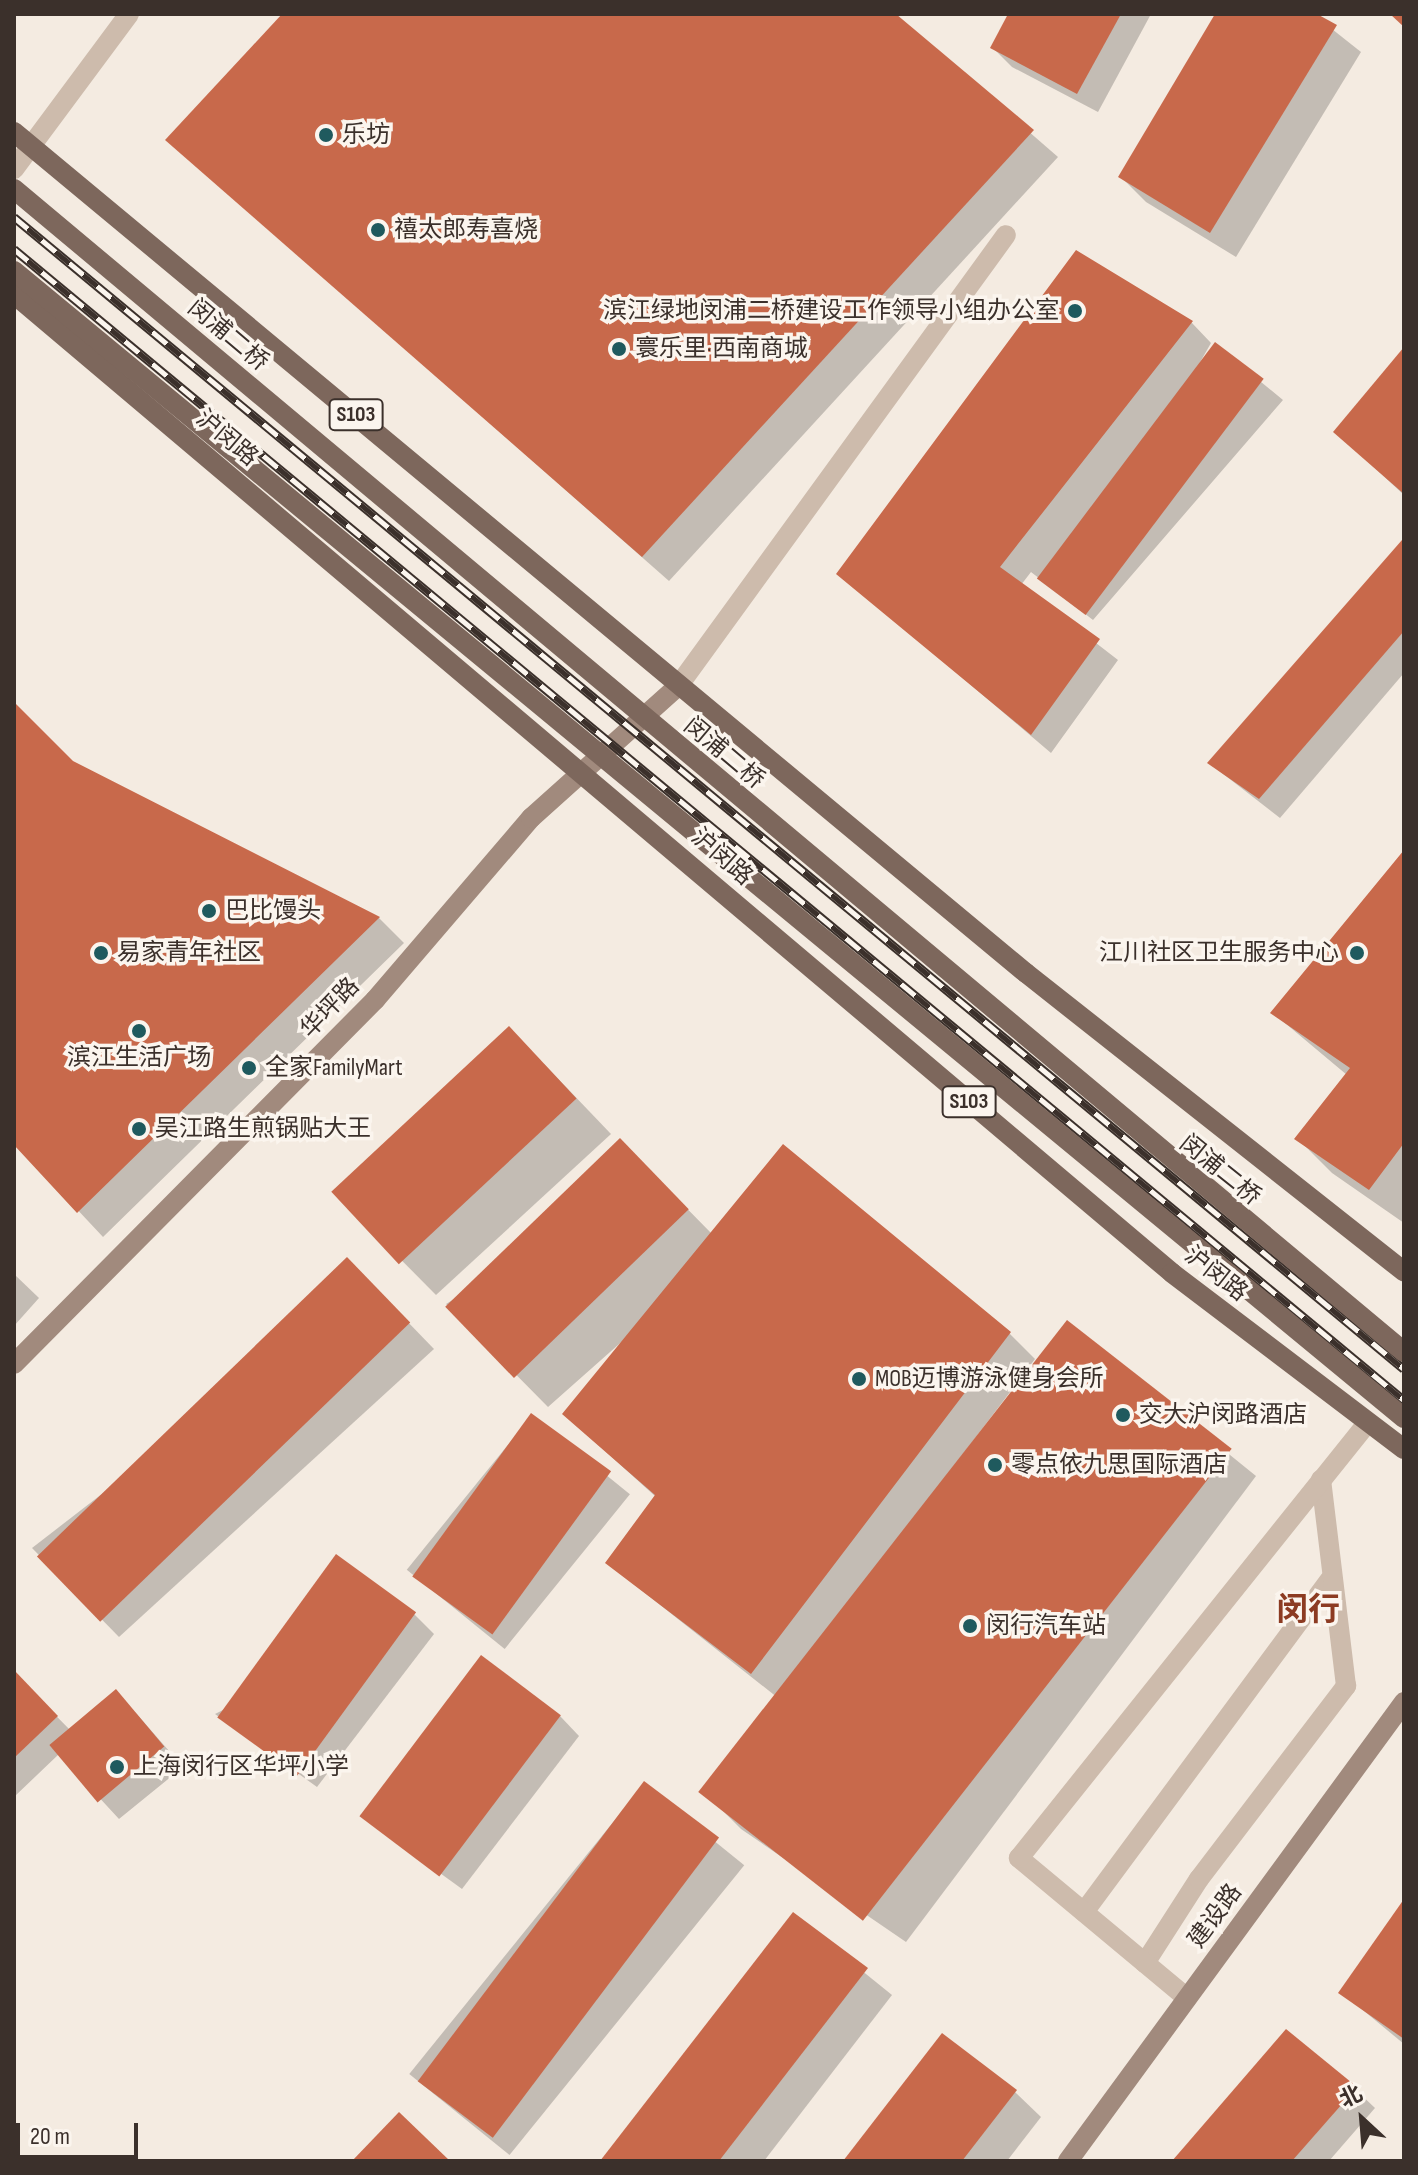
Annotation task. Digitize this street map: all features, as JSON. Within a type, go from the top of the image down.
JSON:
[{"type":"main road","name":"S103","points":[[14,132],[679,685],[1404,1272]]},
{"type":"main road","name":"闵浦二桥","points":[[14,189],[1404,1352]]},
{"type":"main road","points":[[14,271],[1404,1418]]},
{"type":"main road","name":"沪闵路","points":[[14,294],[580,769],[1172,1273],[1404,1449]]},
{"type":"street","points":[[14,169],[129,14]]},
{"type":"street","points":[[679,685],[1006,235]]},
{"type":"street","name":"华坪路","points":[[14,1364],[375,1000],[580,769],[679,685]]},
{"type":"street","points":[[1187,1998],[1019,1858],[1368,1422]]},
{"type":"street","points":[[1145,1963],[1346,1686],[1330,1580],[1321,1480]]},
{"type":"street","points":[[1084,1912],[1330,1580]]},
{"type":"street","name":"建设路","points":[[1068,2161],[1404,1702]]},
{"type":"building","name":"寰乐里·西南商城","points":[[282,14],[896,14],[1034,130],[642,557],[165,140]]},
{"type":"building","points":[[1008,14],[1121,14],[1077,94],[990,48]]},
{"type":"building","points":[[1215,14],[1317,14],[1337,25],[1210,233],[1118,177]]},
{"type":"building","points":[[1390,14],[1404,14],[1404,27]]},
{"type":"building","points":[[1076,250],[1193,321],[1000,567],[1100,639],[1031,735],[836,574]]},
{"type":"building","points":[[1215,342],[1264,379],[1086,615],[1037,578]]},
{"type":"building","points":[[1404,347],[1404,494],[1333,432]]},
{"type":"building","points":[[1402,540],[1404,631],[1259,799],[1207,763]]},
{"type":"building","name":"滨江生活广场","points":[[14,702],[73,761],[380,917],[77,1213],[14,1145]]},
{"type":"building","name":"江川社区卫生服务中心","points":[[1404,850],[1404,1143],[1369,1190],[1294,1139],[1350,1068],[1270,1013]]},
{"type":"building","points":[[509,1026],[577,1098],[399,1264],[331,1192]]},
{"type":"building","points":[[620,1138],[689,1209],[514,1378],[445,1307]]},
{"type":"building","points":[[783,1144],[1011,1332],[751,1674],[605,1563],[655,1495],[562,1414]]},
{"type":"building","points":[[347,1257],[410,1322],[100,1622],[37,1556]]},
{"type":"building","name":"闵行汽车站","points":[[1067,1320],[1232,1449],[863,1921],[698,1792]]},
{"type":"building","points":[[531,1413],[611,1471],[492,1635],[412,1576]]},
{"type":"building","points":[[336,1554],[416,1612],[297,1776],[217,1717]]},
{"type":"building","points":[[481,1655],[561,1715],[439,1877],[359,1816]]},
{"type":"building","points":[[14,1670],[58,1716],[14,1758]]},
{"type":"building","points":[[116,1689],[164,1746],[98,1802],[49,1745]]},
{"type":"building","points":[[644,1781],[719,1838],[493,2138],[418,2081]]},
{"type":"building","points":[[1404,1899],[1404,2039],[1338,1993]]},
{"type":"building","points":[[793,1912],[868,1968],[719,2161],[600,2161]]},
{"type":"building","points":[[1286,2029],[1357,2087],[1292,2161],[1172,2161]]},
{"type":"building","points":[[942,2033],[1017,2090],[962,2161],[843,2161]]},
{"type":"building","points":[[399,2112],[450,2161],[352,2161]]},
{"type":"railway","points":[[14,217],[1404,1369]]},
{"type":"railway","points":[[14,249],[1404,1400]]},
{"type":"place","name":"乐坊","points":[[326,135]]},
{"type":"place","name":"禧太郎寿喜烧","points":[[378,230]]},
{"type":"place","name":"滨江绿地闵浦二桥建设工作领导小组办公室","points":[[1075,311]]},
{"type":"place","name":"寰乐里·西南商城","points":[[619,349]]},
{"type":"place","name":"巴比馒头","points":[[209,911]]},
{"type":"place","name":"易家青年社区","points":[[101,953]]},
{"type":"place","name":"江川社区卫生服务中心","points":[[1357,953]]},
{"type":"place","name":"滨江生活广场","points":[[139,1031]]},
{"type":"place","name":"全家FamilyMart","points":[[249,1068]]},
{"type":"place","name":"吴江路生煎锅贴大王","points":[[139,1129]]},
{"type":"place","name":"MOB迈博游泳健身会所","points":[[859,1379]]},
{"type":"place","name":"交大沪闵路酒店","points":[[1123,1415]]},
{"type":"place","name":"零点依九思国际酒店","points":[[995,1465]]},
{"type":"place","name":"闵行汽车站","points":[[970,1626]]},
{"type":"place","name":"上海闵行区华坪小学","points":[[117,1767]]},
{"type":"district","name":"闵行","points":[[1308,1611]]}]
